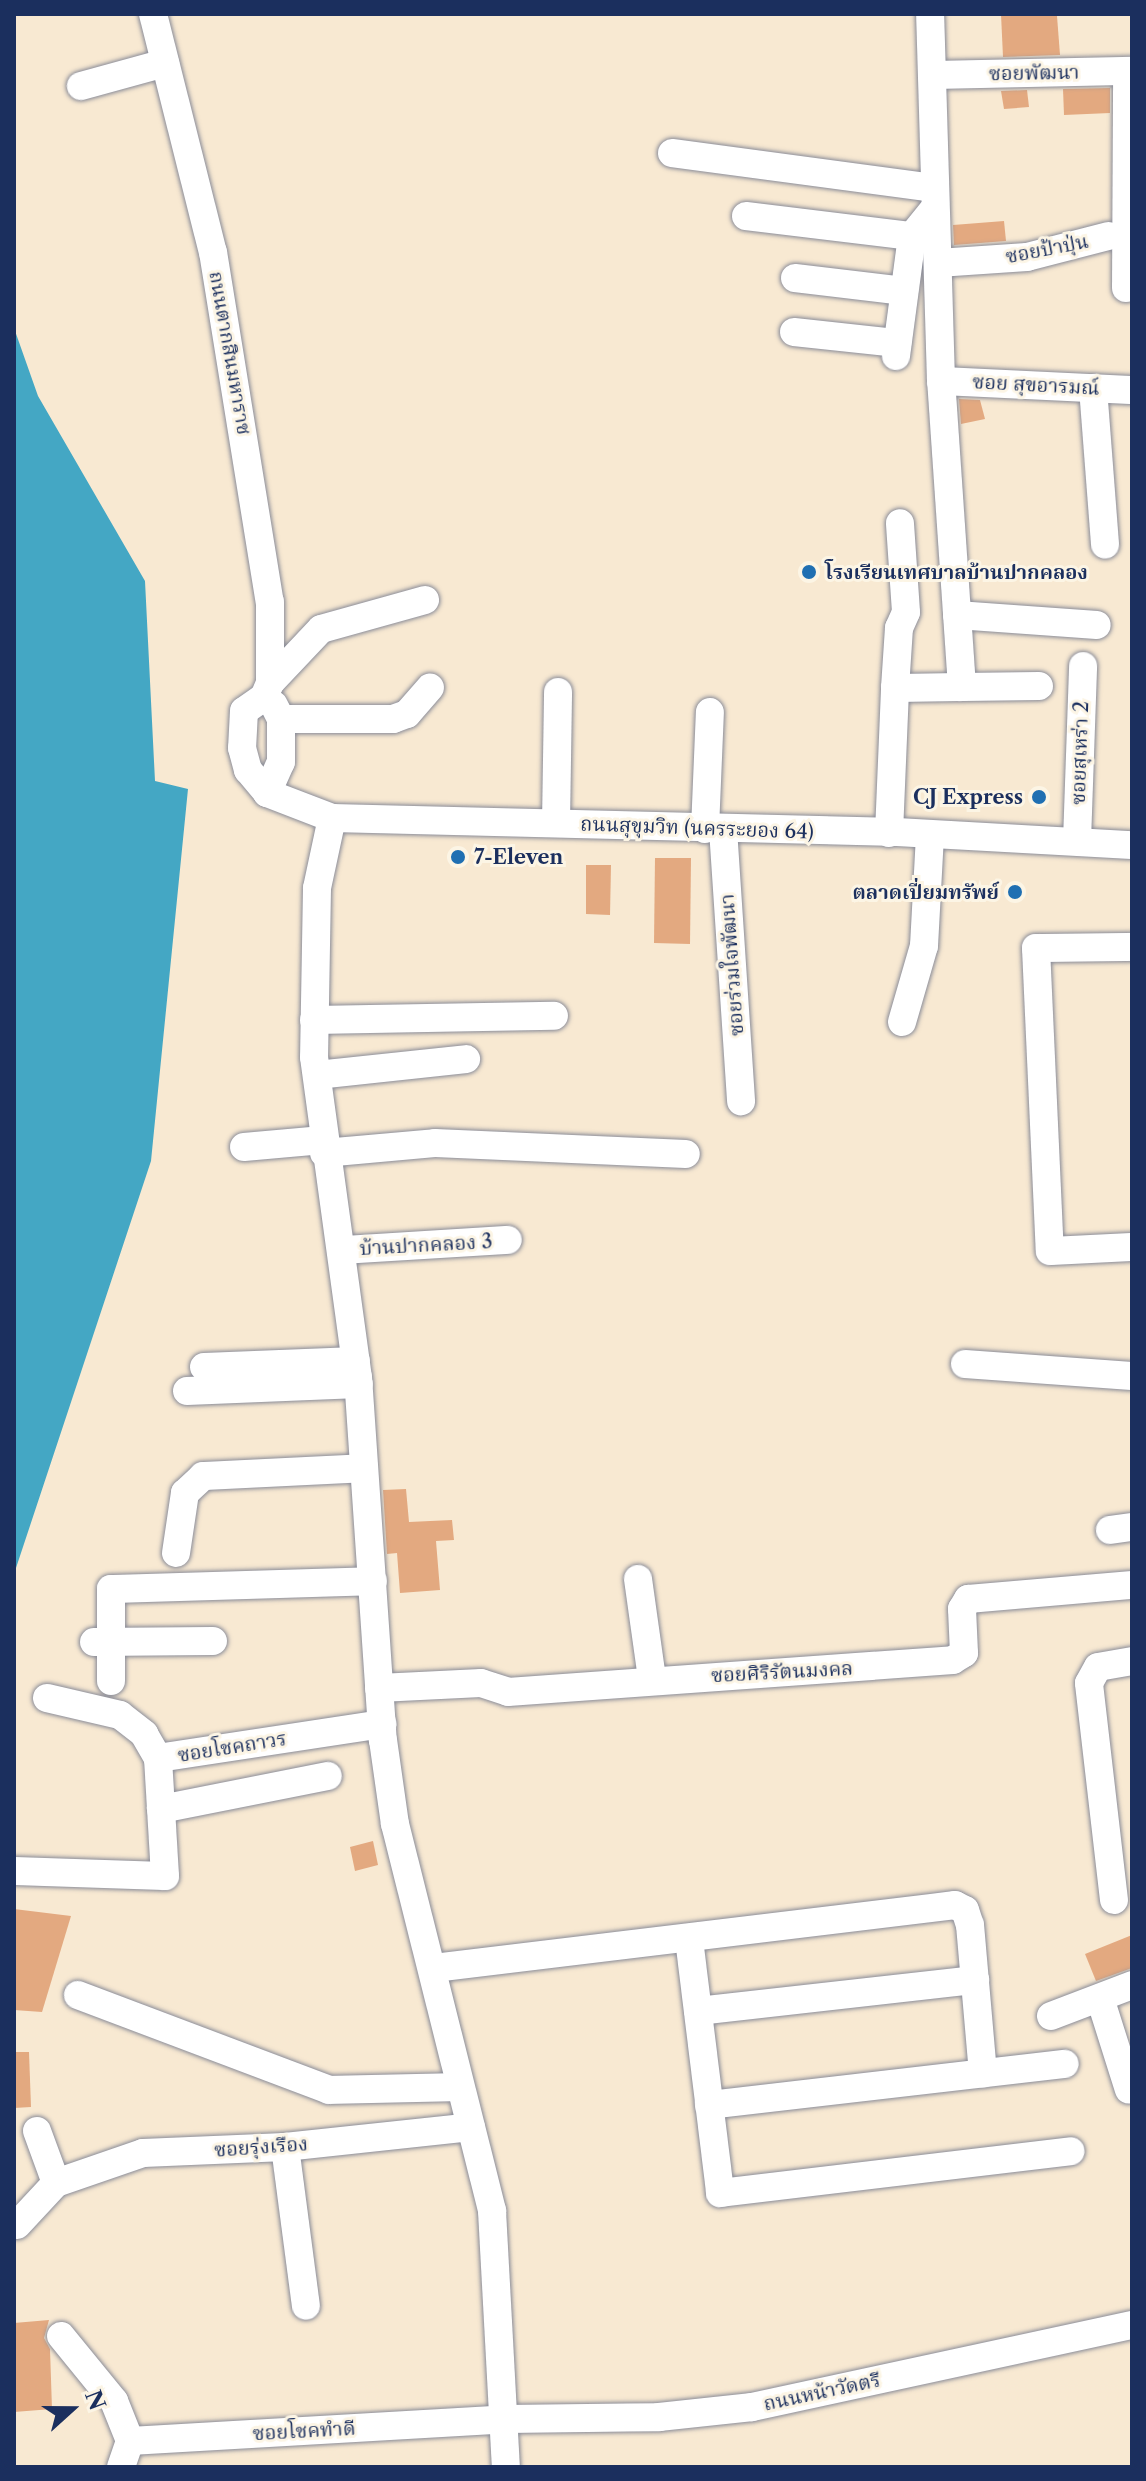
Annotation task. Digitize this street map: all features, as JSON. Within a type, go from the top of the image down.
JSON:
[{"type":"street","name":"ถนนตากสินมหาราช","points":[[153,14],[215,267],[270,602],[272,699],[281,762],[267,793]]},
{"type":"street","points":[[930,14],[936,75],[935,198],[941,381],[962,687]]},
{"type":"street","points":[[81,86],[165,63]]},
{"type":"street","points":[[1126,288],[1129,71]]},
{"type":"street","name":"ซอยพัฒนา","points":[[936,75],[1129,71]]},
{"type":"street","points":[[672,153],[935,198]]},
{"type":"street","points":[[794,332],[896,350],[912,236],[935,198]]},
{"type":"street","points":[[746,216],[912,236]]},
{"type":"street","name":"ซอยป้าปุ่น","points":[[938,263],[1027,257],[1108,236]]},
{"type":"street","points":[[795,278],[904,291]]},
{"type":"street","name":"ซอย สุขอารมณ์","points":[[941,381],[1132,390]]},
{"type":"street","points":[[1093,388],[1105,545]]},
{"type":"street","points":[[889,833],[899,628],[906,612],[900,523]]},
{"type":"street","points":[[267,793],[248,770],[242,748],[244,711],[272,699],[321,629],[425,600]]},
{"type":"street","points":[[957,615],[1097,625]]},
{"type":"street","name":"ซอยสุเหร่า 2","points":[[1077,841],[1083,666]]},
{"type":"street","points":[[895,688],[1039,686]]},
{"type":"street","points":[[272,699],[393,719],[407,714],[430,688]]},
{"type":"street","points":[[556,823],[558,692]]},
{"type":"street","name":"ซอยร่วมใจพัฒนา","points":[[710,712],[714,829],[741,1101]]},
{"type":"street","name":"ถนนสุขุมวิท (นครระยอง 64)","points":[[267,793],[332,818],[930,834],[1132,845]]},
{"type":"street","points":[[332,818],[317,888],[314,1020],[317,1075],[324,1147],[343,1250],[358,1372],[382,1724],[395,1824],[434,1968],[459,2087],[492,2211],[506,2419],[506,2467]]},
{"type":"street","points":[[902,1022],[924,946],[930,834]]},
{"type":"street","points":[[1132,947],[1036,948],[1050,1251],[1132,1247]]},
{"type":"street","points":[[314,1020],[554,1016]]},
{"type":"street","points":[[317,1075],[466,1059]]},
{"type":"street","points":[[244,1147],[435,1143],[686,1154]]},
{"type":"street","name":"บ้านปากคลอง 3","points":[[343,1250],[508,1240]]},
{"type":"street","points":[[965,1364],[1132,1376]]},
{"type":"street","points":[[204,1367],[358,1372]]},
{"type":"street","points":[[187,1391],[358,1372]]},
{"type":"street","points":[[176,1553],[185,1493],[203,1476],[364,1468]]},
{"type":"street","points":[[638,1579],[652,1679]]},
{"type":"street","points":[[111,1681],[102,1642],[111,1589],[373,1581]]},
{"type":"street","name":"ซอยศิริรัตนมงคล","points":[[379,1688],[481,1683],[508,1692],[652,1679],[953,1660],[964,1653],[962,1609],[968,1599],[1132,1585]]},
{"type":"street","points":[[102,1642],[213,1641]]},
{"type":"street","points":[[1114,1900],[1089,1683],[1098,1667],[1132,1661]]},
{"type":"street","points":[[47,1698],[120,1715],[144,1734],[158,1758]]},
{"type":"street","name":"ซอยโชคถาวร","points":[[14,1871],[165,1876],[158,1758],[382,1724]]},
{"type":"street","points":[[161,1809],[328,1776]]},
{"type":"street","points":[[434,1968],[955,1905],[965,1910],[970,1925],[983,2073]]},
{"type":"street","points":[[689,1939],[720,2193],[1070,2151]]},
{"type":"street","points":[[698,2011],[975,1980]]},
{"type":"street","points":[[1051,2016],[1132,1985]]},
{"type":"street","points":[[78,1995],[329,2090],[459,2087]]},
{"type":"street","points":[[1100,1998],[1129,2090]]},
{"type":"street","points":[[709,2105],[1065,2064]]},
{"type":"street","name":"ซอยรุ่งเรือง","points":[[56,2183],[143,2153],[285,2147],[471,2127]]},
{"type":"street","points":[[17,2225],[56,2183],[37,2131]]},
{"type":"street","points":[[285,2147],[306,2306]]},
{"type":"street","name":"ถนนหน้าวัดตรี","points":[[506,2419],[659,2417],[752,2407],[1132,2325]]},
{"type":"street","points":[[61,2336],[114,2401],[126,2454]]},
{"type":"street","name":"ซอยโชคทำดี","points":[[126,2454],[506,2419]]},
{"type":"water","points":[[14,328],[38,396],[145,581],[155,781],[188,789],[151,1161],[14,1574]]},
{"type":"building","points":[[1001,14],[1057,16],[1060,55],[1003,57]]},
{"type":"building","points":[[1110,88],[1110,113],[1064,115],[1063,89]]},
{"type":"building","points":[[1027,90],[1029,107],[1004,109],[1001,91]]},
{"type":"building","points":[[1004,221],[1006,241],[954,245],[953,225]]},
{"type":"building","points":[[959,399],[980,400],[985,419],[961,424]]},
{"type":"building","points":[[655,858],[691,858],[690,944],[654,943]]},
{"type":"building","points":[[586,865],[611,865],[610,915],[586,914]]},
{"type":"building","points":[[406,1489],[409,1522],[452,1520],[454,1540],[436,1541],[440,1590],[400,1593],[397,1553],[387,1554],[383,1490]]},
{"type":"building","points":[[373,1841],[378,1865],[355,1871],[350,1847]]},
{"type":"building","points":[[14,1909],[71,1916],[42,2012],[14,2010]]},
{"type":"building","points":[[1132,1935],[1132,1968],[1096,1981],[1085,1954]]},
{"type":"building","points":[[14,2052],[29,2052],[31,2107],[14,2108]]},
{"type":"building","points":[[49,2320],[44,2338],[50,2349],[52,2409],[14,2412],[14,2323]]},
{"type":"place","name":"โรงเรียนเทศบาลบ้านปากคลอง","points":[[809,572]]},
{"type":"place","name":"CJ Express","points":[[1039,797]]},
{"type":"place","name":"7-Eleven","points":[[458,857]]},
{"type":"place","name":"ตลาดเปี่ยมทรัพย์","points":[[1015,892]]}]
